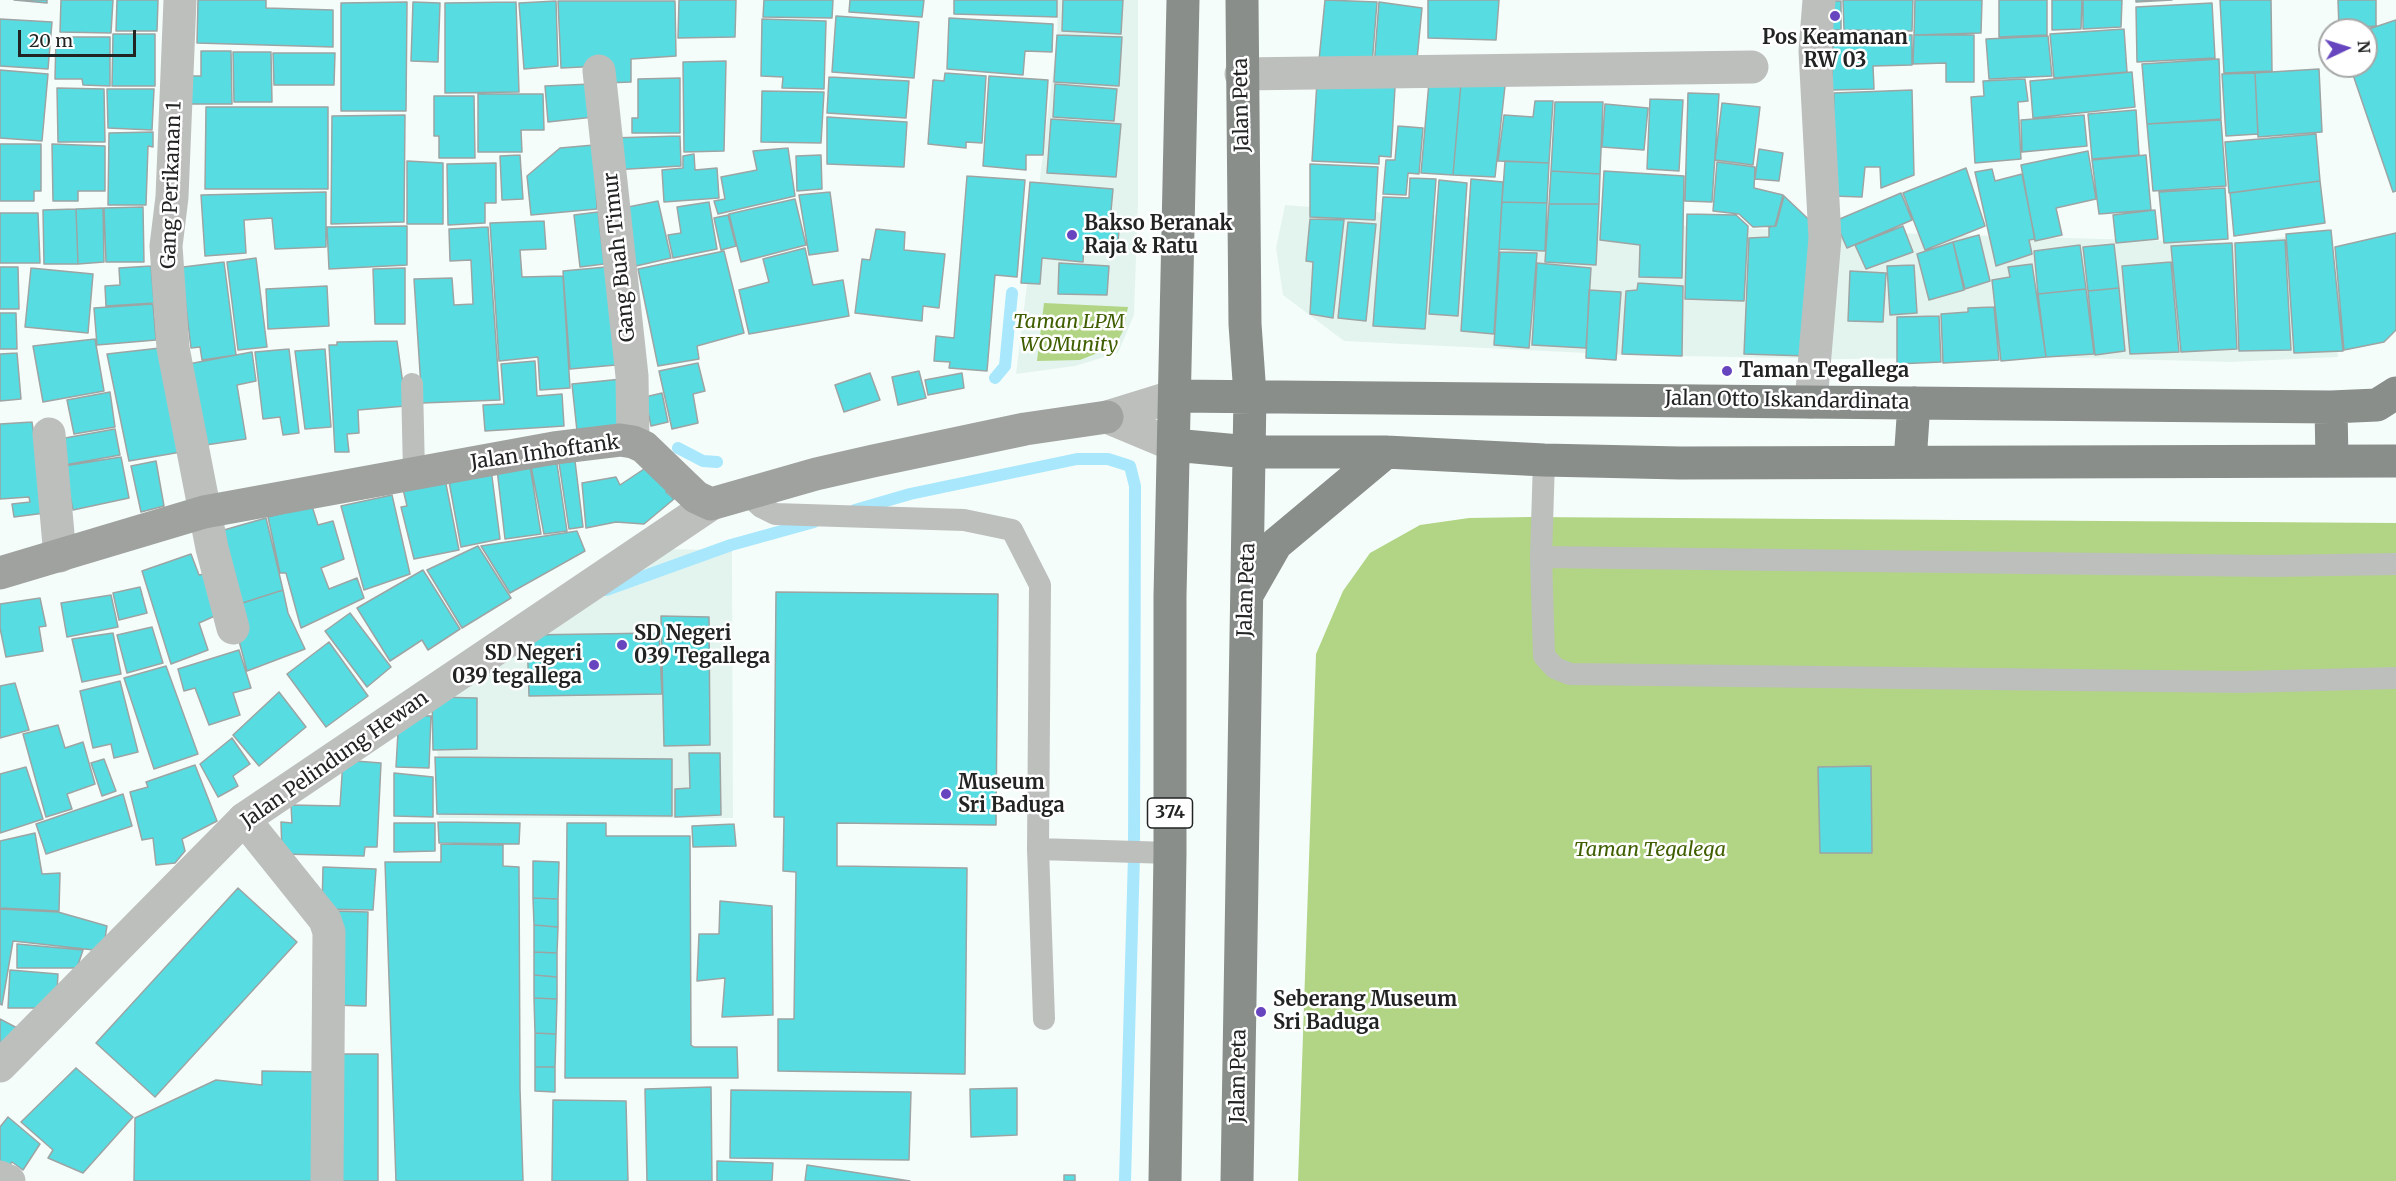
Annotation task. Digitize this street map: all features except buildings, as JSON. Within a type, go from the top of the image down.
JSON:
[{"type":"main road","name":"374","points":[[1165,1181],[1170,853],[1170,596],[1183,0]]},
{"type":"main road","name":"Jalan Peta","points":[[1238,1181],[1245,598],[1249,516],[1250,395],[1245,324],[1242,0]]},
{"type":"main road","name":"Jalan Otto Iskandardinata","points":[[1175,396],[2331,407],[2377,405],[2396,393]]},
{"type":"main road","points":[[1910,462],[1914,403]]},
{"type":"main road","points":[[2331,407],[2332,461]]},
{"type":"main road","points":[[711,504],[816,474],[896,456],[1025,429],[1107,417]]},
{"type":"main road","name":"Jalan Inhoftank","points":[[0,573],[204,512],[554,448],[620,440],[644,447],[696,497],[711,504]]},
{"type":"main road","points":[[1174,445],[1249,452],[1386,452],[1544,460],[2396,461]]},
{"type":"main road","points":[[1245,598],[1276,544],[1386,452]]},
{"type":"street","name":"Gang Perikanan 1","points":[[180,0],[171,197],[166,246],[173,348],[204,512],[233,628]]},
{"type":"street","points":[[1811,402],[1825,238],[1815,51],[1819,0]]},
{"type":"street","points":[[1241,74],[1752,67]]},
{"type":"street","name":"Gang Buah Timur","points":[[599,71],[631,364],[633,442]]},
{"type":"street","points":[[1107,417],[1175,396]]},
{"type":"street","points":[[1107,417],[1174,445]]},
{"type":"street","points":[[49,434],[60,556]]},
{"type":"street","name":"Jalan Pelindung Hewan","points":[[0,1066],[244,819],[711,504]]},
{"type":"street","points":[[244,819],[325,920],[329,932],[327,1181]]},
{"type":"street","points":[[0,1177],[9,1181]]},
{"type":"lane","points":[[412,384],[414,473]]},
{"type":"lane","points":[[1544,460],[1541,557],[1544,656],[1555,668],[1570,674],[2242,682],[2396,678]]},
{"type":"lane","points":[[748,495],[761,507],[775,514],[964,520],[1012,530],[1040,585],[1038,849],[1044,1019]]},
{"type":"lane","points":[[1541,557],[2271,566],[2396,564]]},
{"type":"lane","points":[[1038,849],[1170,853]]},
{"type":"shaded area","points":[[1058,0],[1138,0],[1138,201],[1134,315],[1118,353],[1075,366],[1016,374],[1057,39]]},
{"type":"shaded area","points":[[1285,205],[1388,213],[1785,230],[2247,243],[2327,230],[2338,357],[2231,362],[2044,357],[1840,359],[1626,355],[1344,341],[1283,295],[1276,248]]},
{"type":"shaded area","name":"SD Negeri 039 Tegallega","points":[[657,549],[732,550],[733,818],[439,818],[436,695]]},
{"type":"green space","name":"Taman LPM WOMunity","points":[[1044,303],[1128,307],[1123,331],[1115,346],[1080,360],[1037,361]]},
{"type":"green space","name":"Taman Tegalega","points":[[1469,518],[2396,523],[2396,1181],[1298,1181],[1316,654],[1343,591],[1370,553],[1420,525]]},
{"type":"waterway","points":[[995,378],[1005,366],[1012,293]]},
{"type":"waterway","points":[[678,448],[703,461],[717,462]]},
{"type":"waterway","points":[[855,510],[910,494],[1077,459],[1108,459],[1130,466],[1135,486],[1134,851]]},
{"type":"waterway","points":[[606,590],[731,545],[814,522]]},
{"type":"waterway","points":[[1125,1181],[1134,855]]},
{"type":"place","name":"Pos Keamanan RW 03","points":[[1835,16]]},
{"type":"place","name":"Bakso Beranak Raja & Ratu","points":[[1072,235]]},
{"type":"place","name":"Taman Tegallega","points":[[1727,371]]},
{"type":"place","name":"SD Negeri 039 Tegallega","points":[[622,645]]},
{"type":"place","name":"SD Negeri 039 tegallega","points":[[594,665]]},
{"type":"place","name":"Museum Sri Baduga","points":[[946,794]]},
{"type":"place","name":"Seberang Museum Sri Baduga","points":[[1261,1012]]}]
